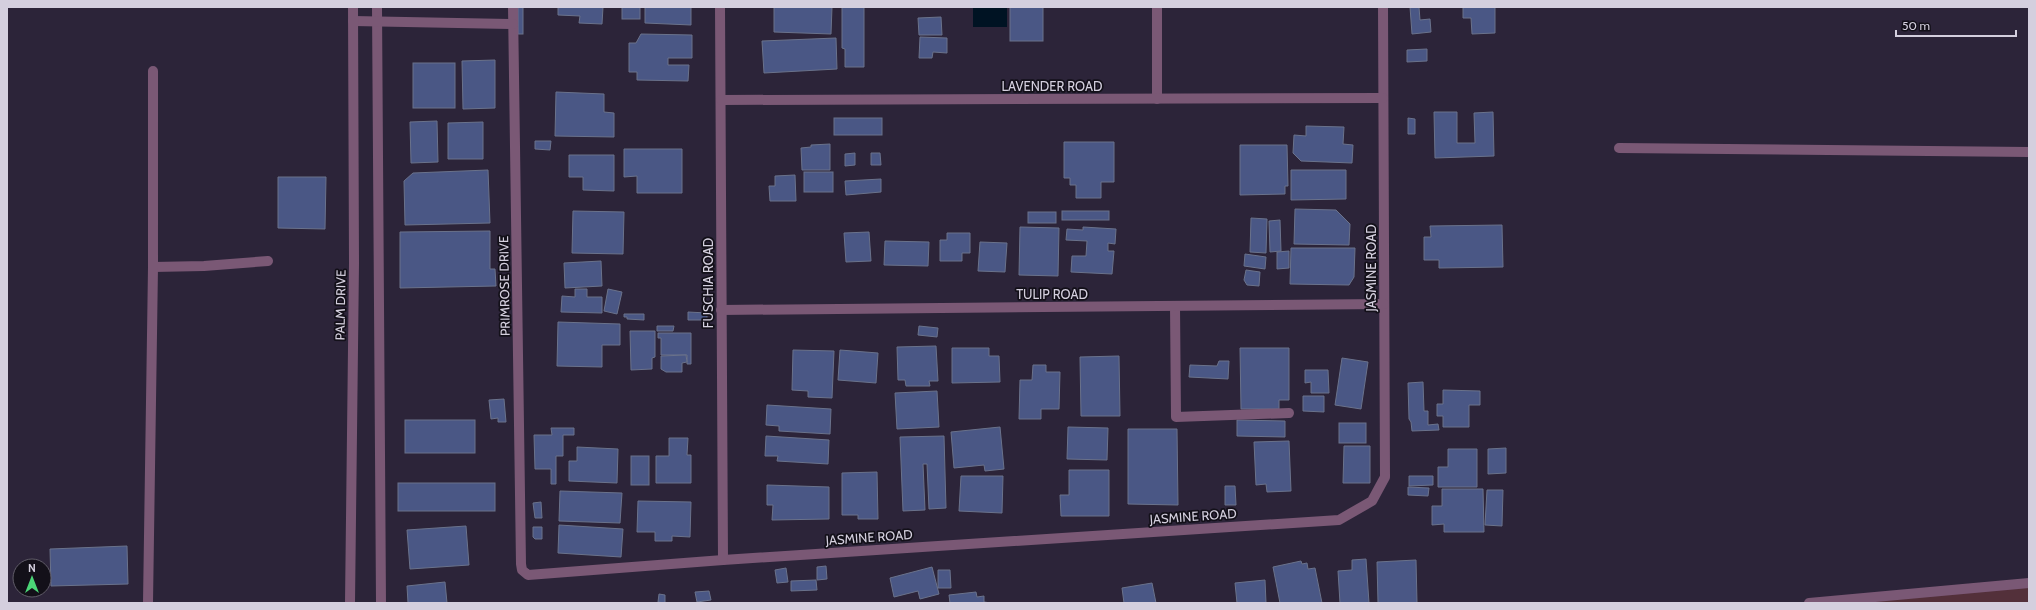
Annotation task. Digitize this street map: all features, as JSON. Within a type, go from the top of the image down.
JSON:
[{"type":"street","name":"PALM DRIVE","points":[[350,603],[354,263],[353,7]]},
{"type":"street","points":[[377,7],[381,603]]},
{"type":"street","name":"PRIMROSE DRIVE","points":[[513,7],[521,564]]},
{"type":"street","name":"FUSCHIA ROAD","points":[[720,7],[723,560]]},
{"type":"street","points":[[1157,7],[1157,99]]},
{"type":"street","name":"JASMINE ROAD","points":[[521,564],[522,570],[528,575],[723,560],[1339,520],[1372,501],[1385,477],[1383,7]]},
{"type":"street","points":[[353,21],[513,24]]},
{"type":"street","points":[[148,603],[153,268],[153,70]]},
{"type":"street","name":"LAVENDER ROAD","points":[[721,100],[1383,98]]},
{"type":"street","points":[[1619,148],[2029,152]]},
{"type":"street","points":[[153,268],[268,261]]},
{"type":"street","name":"TULIP ROAD","points":[[721,310],[1384,304]]},
{"type":"street","points":[[1176,306],[1176,417],[1289,413]]},
{"type":"street","points":[[1809,603],[2029,583]]},
{"type":"shaded area","points":[[2029,583],[2029,603],[1821,603]]},
{"type":"water","points":[[973,7],[1007,7],[1007,27],[973,27]]},
{"type":"building","points":[[518,7],[523,7],[523,34],[518,34]]},
{"type":"building","points":[[558,7],[603,7],[602,24],[579,23],[580,16],[558,15]]},
{"type":"building","points":[[622,7],[640,7],[640,19],[622,19]]},
{"type":"building","points":[[645,7],[691,7],[691,25],[645,23]]},
{"type":"building","points":[[774,7],[832,7],[831,34],[774,32]]},
{"type":"building","points":[[842,7],[864,7],[864,67],[845,67],[845,49],[842,48]]},
{"type":"building","points":[[1010,7],[1043,7],[1043,41],[1010,41]]},
{"type":"building","points":[[1410,7],[1419,7],[1420,20],[1430,19],[1431,32],[1412,34]]},
{"type":"building","points":[[1463,7],[1495,7],[1495,33],[1472,34],[1471,18],[1463,18]]},
{"type":"building","points":[[941,17],[942,35],[919,35],[918,18]]},
{"type":"building","points":[[641,34],[692,35],[692,58],[668,58],[668,65],[689,65],[688,81],[637,80],[637,72],[629,72],[629,43],[636,43]]},
{"type":"building","points":[[920,37],[947,38],[947,53],[933,52],[932,58],[919,58]]},
{"type":"building","points":[[836,38],[837,69],[764,73],[762,41]]},
{"type":"building","points":[[1427,49],[1427,61],[1407,62],[1407,50]]},
{"type":"building","points":[[495,60],[495,108],[463,109],[462,61]]},
{"type":"building","points":[[413,63],[455,63],[455,108],[413,108]]},
{"type":"building","points":[[556,92],[604,94],[604,112],[614,113],[614,137],[555,136]]},
{"type":"building","points":[[1434,112],[1457,112],[1457,143],[1475,143],[1474,113],[1493,112],[1494,156],[1435,158]]},
{"type":"building","points":[[834,118],[882,118],[882,135],[834,135]]},
{"type":"building","points":[[1408,118],[1415,119],[1415,134],[1408,134]]},
{"type":"building","points":[[437,121],[438,162],[411,163],[410,122]]},
{"type":"building","points":[[483,122],[483,159],[448,159],[448,123]]},
{"type":"building","points":[[1306,126],[1344,127],[1343,144],[1353,145],[1352,163],[1301,161],[1293,153],[1294,135],[1306,136]]},
{"type":"building","points":[[535,141],[551,141],[550,150],[535,149]]},
{"type":"building","points":[[1064,142],[1114,142],[1114,182],[1101,182],[1101,198],[1076,198],[1076,185],[1070,185],[1070,178],[1064,178]]},
{"type":"building","points":[[830,144],[830,170],[802,170],[801,148],[811,147],[811,145]]},
{"type":"building","points":[[1240,145],[1287,145],[1288,186],[1285,186],[1285,194],[1240,195]]},
{"type":"building","points":[[624,149],[682,149],[682,193],[637,193],[637,176],[624,177]]},
{"type":"building","points":[[855,153],[855,165],[845,166],[845,154]]},
{"type":"building","points":[[871,153],[880,153],[881,165],[871,165]]},
{"type":"building","points":[[569,155],[614,155],[614,191],[583,190],[583,177],[569,177]]},
{"type":"building","points":[[488,170],[490,223],[405,225],[404,181],[413,173]]},
{"type":"building","points":[[1291,170],[1346,170],[1346,199],[1291,200]]},
{"type":"building","points":[[804,172],[833,172],[833,192],[804,192]]},
{"type":"building","points":[[795,175],[796,201],[770,201],[769,186],[775,186],[775,176]]},
{"type":"building","points":[[278,177],[326,177],[325,229],[278,228]]},
{"type":"building","points":[[881,179],[881,192],[846,195],[845,181]]},
{"type":"building","points":[[1295,209],[1336,210],[1350,224],[1349,245],[1294,244]]},
{"type":"building","points":[[573,211],[624,212],[623,254],[572,253]]},
{"type":"building","points":[[1062,211],[1109,211],[1109,220],[1062,220]]},
{"type":"building","points":[[1028,212],[1056,212],[1056,223],[1028,223]]},
{"type":"building","points":[[1251,218],[1267,219],[1266,253],[1250,252]]},
{"type":"building","points":[[1280,220],[1281,251],[1270,252],[1269,221]]},
{"type":"building","points":[[1502,225],[1503,267],[1439,268],[1439,260],[1424,260],[1424,237],[1431,237],[1430,226]]},
{"type":"building","points":[[1020,227],[1059,228],[1058,276],[1019,275]]},
{"type":"building","points":[[1083,227],[1116,229],[1115,244],[1108,243],[1108,251],[1114,251],[1112,274],[1071,272],[1072,256],[1086,256],[1087,241],[1066,240],[1067,229],[1083,230]]},
{"type":"building","points":[[490,231],[490,269],[495,269],[496,286],[400,288],[400,232]]},
{"type":"building","points":[[869,232],[871,261],[846,262],[844,233]]},
{"type":"building","points":[[947,233],[970,233],[970,253],[962,253],[962,261],[940,261],[940,240],[947,240]]},
{"type":"building","points":[[885,241],[929,242],[928,266],[884,265]]},
{"type":"building","points":[[980,242],[1007,243],[1005,272],[978,271]]},
{"type":"building","points":[[1291,248],[1355,248],[1354,277],[1349,285],[1290,284]]},
{"type":"building","points":[[1289,251],[1289,268],[1277,269],[1277,252]]},
{"type":"building","points":[[1245,254],[1266,257],[1265,269],[1244,266]]},
{"type":"building","points":[[601,261],[602,286],[565,288],[564,263]]},
{"type":"building","points":[[1246,270],[1260,272],[1259,286],[1247,285],[1244,280]]},
{"type":"building","points":[[575,289],[587,289],[587,297],[602,297],[602,313],[561,312],[562,296],[575,297]]},
{"type":"building","points":[[608,289],[622,292],[617,314],[604,311]]},
{"type":"building","points":[[688,312],[707,313],[707,320],[688,320]]},
{"type":"building","points":[[624,314],[644,314],[644,320],[627,319],[627,317],[624,317]]},
{"type":"building","points":[[558,322],[620,324],[620,345],[602,345],[602,367],[557,366]]},
{"type":"building","points":[[657,326],[674,326],[673,331],[657,331]]},
{"type":"building","points":[[919,326],[938,328],[937,337],[918,335]]},
{"type":"building","points":[[630,331],[655,331],[655,357],[652,358],[652,369],[631,370]]},
{"type":"building","points":[[658,333],[691,333],[691,364],[687,364],[687,355],[661,355],[661,338],[658,338]]},
{"type":"building","points":[[936,346],[938,381],[929,381],[930,386],[906,386],[905,380],[898,380],[897,347]]},
{"type":"building","points":[[952,348],[989,348],[989,356],[999,356],[1000,382],[952,383]]},
{"type":"building","points":[[1240,348],[1289,348],[1289,400],[1279,400],[1279,409],[1241,409]]},
{"type":"building","points":[[793,350],[834,351],[832,398],[808,397],[808,391],[792,390]]},
{"type":"building","points":[[840,350],[878,353],[876,383],[838,380]]},
{"type":"building","points":[[686,355],[687,362],[682,363],[682,372],[666,372],[661,369],[661,356]]},
{"type":"building","points":[[1119,356],[1120,416],[1081,416],[1080,357]]},
{"type":"building","points":[[1342,358],[1368,362],[1361,409],[1335,405]]},
{"type":"building","points":[[1219,361],[1229,361],[1228,379],[1189,377],[1190,365],[1217,366]]},
{"type":"building","points":[[1033,365],[1046,365],[1046,372],[1060,372],[1059,409],[1041,409],[1041,419],[1019,419],[1020,380],[1032,380]]},
{"type":"building","points":[[1305,370],[1328,370],[1329,393],[1311,393],[1311,382],[1305,383]]},
{"type":"building","points":[[1423,382],[1424,411],[1428,411],[1428,425],[1438,424],[1439,430],[1412,431],[1411,422],[1409,419],[1408,383]]},
{"type":"building","points":[[1443,390],[1480,391],[1480,405],[1469,405],[1469,427],[1443,427],[1443,416],[1437,416],[1437,404],[1443,404]]},
{"type":"building","points":[[937,391],[939,427],[897,429],[895,393]]},
{"type":"building","points":[[1303,396],[1324,396],[1324,412],[1303,411]]},
{"type":"building","points":[[504,399],[506,422],[498,422],[498,418],[491,419],[489,400]]},
{"type":"building","points":[[767,405],[831,409],[830,434],[779,431],[779,426],[766,425]]},
{"type":"building","points":[[405,420],[475,420],[475,453],[405,453]]},
{"type":"building","points":[[1237,420],[1285,421],[1285,437],[1237,436]]},
{"type":"building","points":[[1339,423],[1366,423],[1366,443],[1339,443]]},
{"type":"building","points":[[1000,427],[1004,469],[985,471],[984,465],[954,468],[951,432]]},
{"type":"building","points":[[1068,427],[1108,428],[1107,460],[1067,459]]},
{"type":"building","points":[[551,428],[574,428],[574,435],[563,435],[563,456],[556,456],[556,484],[551,484],[551,469],[535,469],[534,435],[552,435]]},
{"type":"building","points":[[1128,429],[1177,429],[1178,505],[1128,504]]},
{"type":"building","points":[[766,436],[829,440],[828,464],[777,461],[778,456],[765,456]]},
{"type":"building","points":[[944,436],[946,508],[929,509],[927,464],[923,464],[925,510],[903,511],[900,437]]},
{"type":"building","points":[[669,438],[688,438],[687,455],[691,455],[691,483],[656,483],[656,456],[669,456]]},
{"type":"building","points":[[1289,441],[1291,491],[1267,492],[1266,484],[1256,485],[1254,442]]},
{"type":"building","points":[[1344,446],[1370,446],[1370,483],[1343,483]]},
{"type":"building","points":[[577,447],[618,449],[617,483],[569,481],[569,461],[577,461]]},
{"type":"building","points":[[1506,448],[1506,473],[1488,474],[1488,449]]},
{"type":"building","points":[[1448,449],[1477,449],[1477,487],[1438,487],[1438,467],[1448,467]]},
{"type":"building","points":[[631,456],[649,456],[649,485],[631,485]]},
{"type":"building","points":[[1069,470],[1109,470],[1109,516],[1061,516],[1060,495],[1069,495]]},
{"type":"building","points":[[877,472],[878,519],[858,519],[858,515],[842,515],[842,473]]},
{"type":"building","points":[[961,476],[1003,476],[1002,513],[959,511]]},
{"type":"building","points":[[1409,476],[1433,476],[1433,485],[1409,486]]},
{"type":"building","points":[[398,483],[495,483],[495,511],[398,511]]},
{"type":"building","points":[[767,485],[829,487],[829,519],[772,520],[773,505],[767,505]]},
{"type":"building","points":[[1225,486],[1235,486],[1236,505],[1225,505]]},
{"type":"building","points":[[1408,487],[1429,488],[1428,496],[1408,495]]},
{"type":"building","points":[[1442,489],[1483,489],[1484,532],[1444,532],[1444,524],[1432,525],[1432,506],[1442,506]]},
{"type":"building","points":[[1487,490],[1503,490],[1502,526],[1485,525]]},
{"type":"building","points":[[560,491],[622,493],[620,523],[559,521]]},
{"type":"building","points":[[638,501],[691,502],[690,537],[672,536],[672,541],[655,541],[655,532],[637,532]]},
{"type":"building","points":[[541,502],[542,518],[535,518],[533,503]]},
{"type":"building","points":[[559,525],[623,529],[621,557],[558,553]]},
{"type":"building","points":[[466,526],[469,565],[410,569],[407,530]]},
{"type":"building","points":[[533,527],[542,527],[542,539],[535,539],[533,537]]},
{"type":"building","points":[[127,546],[128,584],[52,586],[52,558],[50,558],[50,549]]},
{"type":"building","points":[[1366,559],[1369,603],[1340,603],[1338,571],[1352,570],[1352,560]]},
{"type":"building","points":[[1416,560],[1417,603],[1378,603],[1377,562]]},
{"type":"building","points":[[1301,561],[1302,564],[1307,563],[1308,569],[1315,568],[1322,603],[1280,603],[1273,567]]},
{"type":"building","points":[[826,566],[827,579],[817,580],[817,567]]},
{"type":"building","points":[[932,567],[939,594],[920,599],[918,591],[894,597],[890,578]]},
{"type":"building","points":[[786,568],[788,582],[777,583],[775,570]]},
{"type":"building","points":[[938,570],[950,570],[951,588],[938,588]]},
{"type":"building","points":[[816,580],[817,590],[791,591],[791,581]]},
{"type":"building","points":[[1265,580],[1266,603],[1237,603],[1235,583]]},
{"type":"building","points":[[445,582],[447,603],[408,603],[407,586]]},
{"type":"building","points":[[1152,583],[1156,603],[1124,603],[1122,588]]},
{"type":"building","points":[[709,591],[711,600],[697,602],[695,592]]},
{"type":"building","points":[[976,592],[977,597],[984,596],[984,602],[991,603],[950,603],[949,595]]},
{"type":"building","points":[[659,594],[665,595],[665,603],[658,602]]}]
